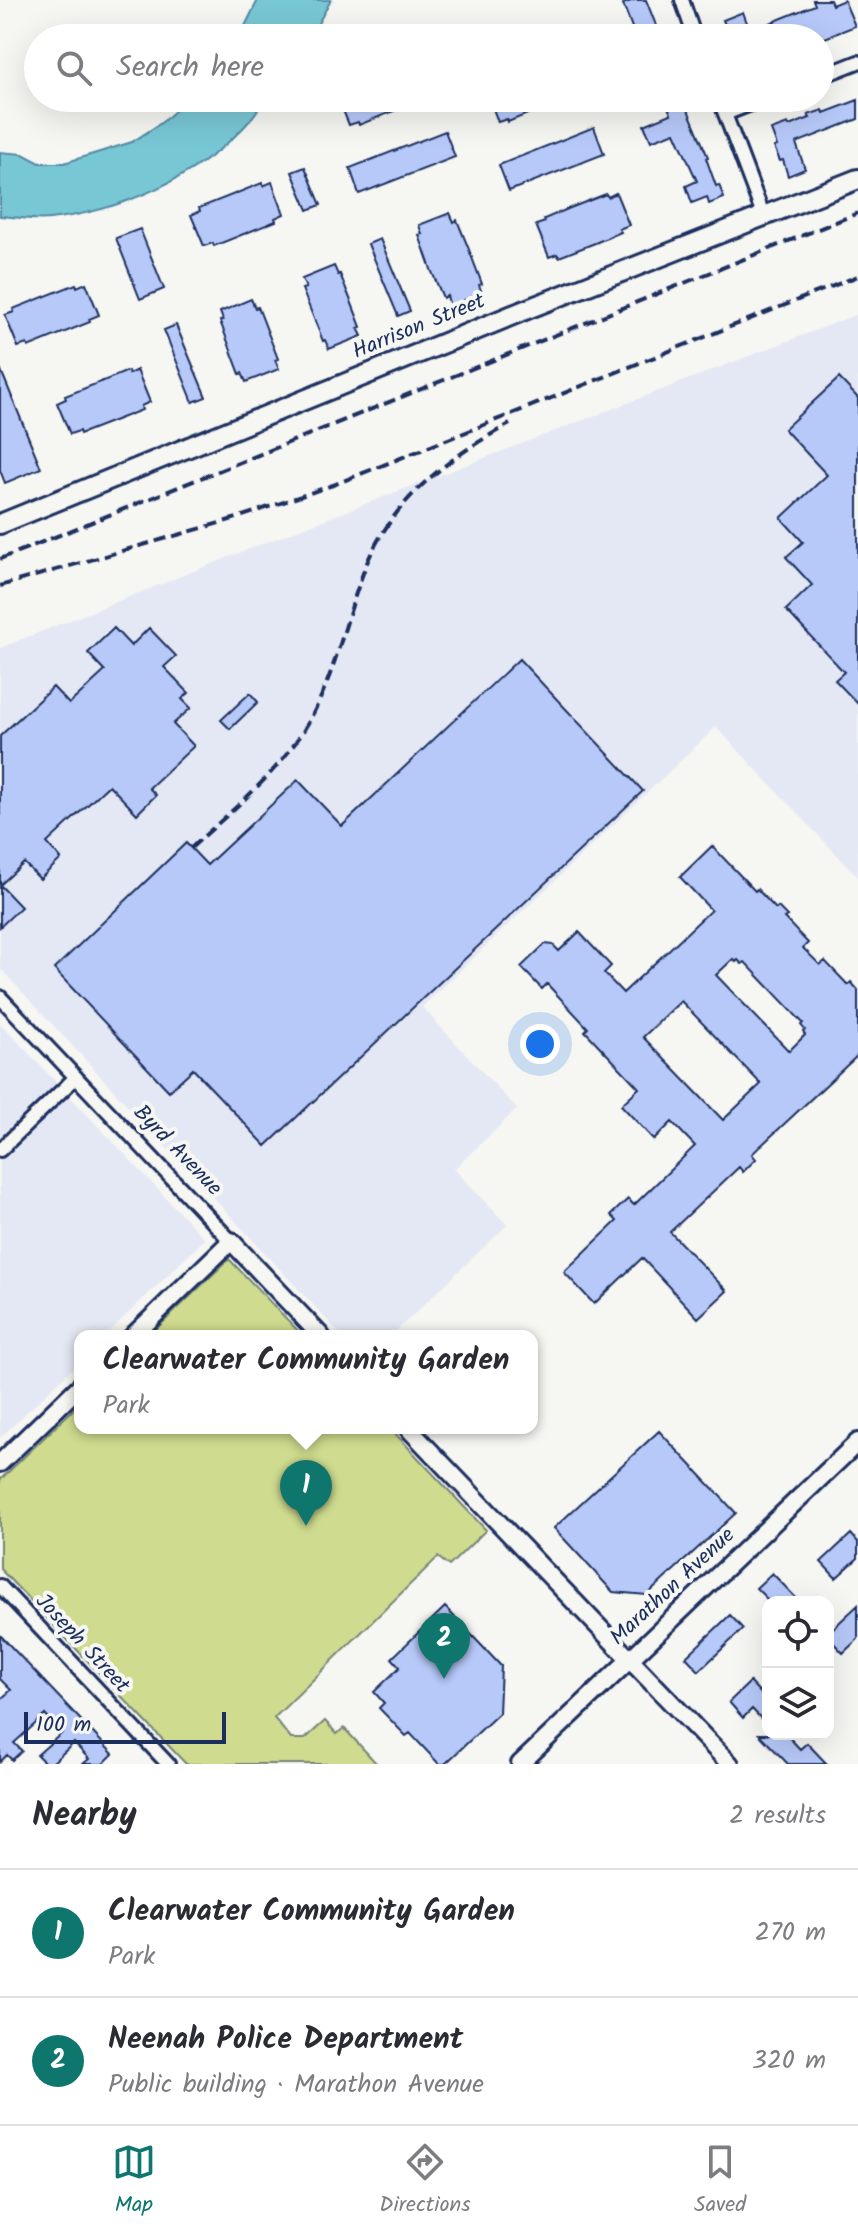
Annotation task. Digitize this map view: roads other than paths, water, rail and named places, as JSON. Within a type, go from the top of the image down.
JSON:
[{"type":"main road","name":"Harrison Street","points":[[0,524],[530,308],[858,179]]},
{"type":"street","points":[[682,0],[690,24]]},
{"type":"street","points":[[834,71],[858,62]]},
{"type":"street","points":[[730,112],[725,114],[764,217]]},
{"type":"street","name":"Byrd Avenue","points":[[0,997],[315,1330]]},
{"type":"street","points":[[0,1150],[76,1077]]},
{"type":"street","points":[[139,1330],[231,1241]]},
{"type":"street","points":[[0,1463],[74,1392]]},
{"type":"street","points":[[414,1434],[730,1764]]},
{"type":"street","name":"Marathon Avenue","points":[[520,1764],[858,1442]]},
{"type":"street","name":"Joseph Street","points":[[0,1586],[168,1764]]},
{"type":"water","points":[[258,0],[331,0],[318,24],[246,24]]},
{"type":"water","points":[[174,112],[256,112],[224,146],[202,163],[154,190],[103,209],[76,215],[44,219],[0,216],[0,152],[23,154],[40,163],[64,163],[132,142]]},
{"type":"railway","points":[[0,559],[858,213]]},
{"type":"railway","points":[[0,586],[237,518],[333,485],[858,276]]},
{"type":"railway","points":[[191,848],[239,805],[284,758],[308,723],[332,668],[363,573],[388,525],[404,504],[442,468],[510,424]]},
{"type":"place","name":"Clearwater Community Garden","points":[[306,1526]]},
{"type":"place","name":"Neenah Police Department","points":[[444,1679]]}]
